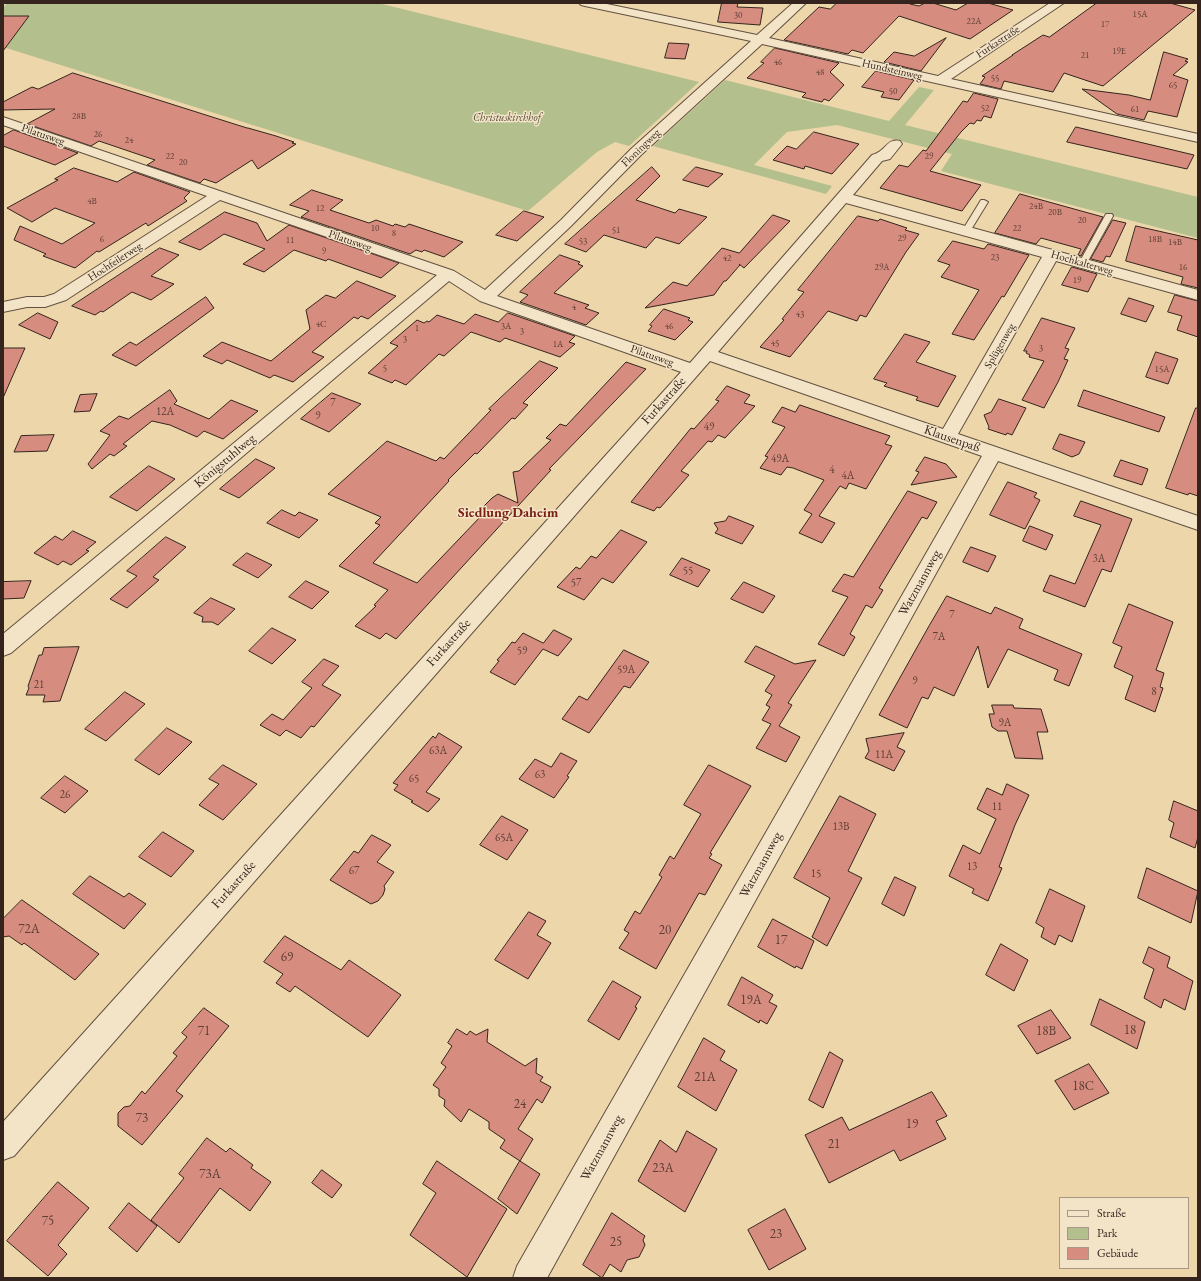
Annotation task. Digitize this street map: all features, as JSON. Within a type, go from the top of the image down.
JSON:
[{"type":"street","name":"Hundsteinweg","points":[[585,3],[759,40],[1198,138]]},
{"type":"street","name":"Floningweg","points":[[486,298],[636,152],[800,3]]},
{"type":"street","name":"Furkastraße","points":[[939,81],[1058,3]]},
{"type":"street","name":"Pilatusweg","points":[[3,121],[448,274],[486,298],[692,370]]},
{"type":"street","name":"Furkastraße","points":[[3,1145],[692,370],[877,158],[884,156],[895,144]]},
{"type":"street","name":"Hochfeilerweg","points":[[3,307],[27,302],[46,302],[60,297],[218,195]]},
{"type":"street","name":"Hochkalterweg","points":[[843,197],[1198,295]]},
{"type":"street","name":"Splügenweg","points":[[947,437],[1052,254]]},
{"type":"street","name":"Königstuhlweg","points":[[3,647],[448,274]]},
{"type":"street","name":"Klausenpaß","points":[[706,354],[1198,523]]},
{"type":"street","name":"Watzmannweg","points":[[529,1278],[993,453]]},
{"type":"lane","points":[[966,231],[984,202]]},
{"type":"lane","points":[[1083,263],[1109,216]]},
{"type":"green space","name":"Christuskirchhof","points":[[7,3],[378,3],[699,82],[629,146],[615,142],[597,152],[528,211],[3,47],[3,8]]},
{"type":"green space","points":[[725,80],[889,121],[919,87],[934,90],[905,125],[1198,197],[1198,238],[941,171],[952,154],[837,125],[787,132],[754,165],[832,186],[826,194],[653,146]]},
{"type":"building","points":[[722,3],[738,3],[737,7],[763,8],[760,25],[718,22]]},
{"type":"building","points":[[837,3],[912,3],[910,4],[919,6],[925,3],[933,3],[956,10],[968,3],[988,3],[1013,10],[970,39],[899,16],[863,53],[852,50],[848,54],[784,40],[819,7],[830,9]]},
{"type":"building","points":[[1097,3],[1170,3],[1195,10],[1103,86],[1064,73],[1053,92],[1004,81],[1001,89],[980,84],[985,77],[982,76],[1012,55],[1043,35],[1049,37]]},
{"type":"building","points":[[3,16],[29,16],[3,51]]},
{"type":"building","points":[[946,38],[921,71],[884,62],[894,52],[914,56]]},
{"type":"building","points":[[669,43],[689,44],[685,59],[665,58]]},
{"type":"building","points":[[775,48],[839,63],[830,72],[844,85],[829,101],[824,99],[822,102],[802,97],[806,93],[747,78],[764,63],[761,62]]},
{"type":"building","points":[[1164,52],[1188,59],[1185,61],[1188,62],[1173,75],[1188,80],[1177,117],[1148,111],[1144,120],[1117,114],[1082,89],[1129,95],[1150,100]]},
{"type":"building","points":[[876,71],[914,80],[899,100],[881,97],[884,92],[862,87]]},
{"type":"building","points":[[73,73],[276,136],[296,144],[258,169],[252,160],[216,183],[204,179],[200,183],[147,165],[155,160],[99,141],[91,146],[27,124],[55,109],[3,110],[3,102],[32,87],[38,89]]},
{"type":"building","points":[[974,93],[998,99],[991,118],[984,116],[981,121],[977,120],[974,124],[970,123],[930,171],[981,185],[962,211],[880,188],[899,165],[908,167],[923,150],[926,151],[963,101],[967,102]]},
{"type":"building","points":[[1076,127],[1194,155],[1187,169],[1067,142]]},
{"type":"building","points":[[14,130],[78,153],[55,165],[3,146],[3,136]]},
{"type":"building","points":[[814,132],[859,144],[832,174],[805,166],[804,169],[773,160],[787,146],[796,149]]},
{"type":"building","points":[[652,167],[660,176],[636,200],[675,213],[679,209],[707,217],[679,244],[656,237],[646,248],[604,235],[586,252],[565,244]]},
{"type":"building","points":[[696,167],[723,174],[708,187],[683,180]]},
{"type":"building","points":[[74,168],[117,182],[134,172],[190,192],[184,198],[187,201],[148,226],[146,223],[99,252],[97,251],[75,268],[43,256],[46,254],[14,240],[20,226],[62,244],[95,223],[55,208],[32,222],[7,208],[58,180],[55,179]]},
{"type":"building","points":[[312,190],[343,200],[330,210],[369,223],[376,220],[393,226],[395,224],[405,227],[409,224],[463,242],[444,257],[424,250],[422,252],[416,250],[410,254],[301,217],[309,211],[290,205]]},
{"type":"building","points":[[1020,194],[1103,217],[1081,256],[1078,255],[1081,249],[1041,238],[1036,244],[995,233]]},
{"type":"building","points":[[524,211],[544,217],[517,241],[496,235]]},
{"type":"building","points":[[225,212],[257,223],[267,241],[289,225],[399,263],[381,278],[328,259],[326,261],[294,250],[264,272],[243,264],[265,249],[224,234],[200,250],[179,242]]},
{"type":"building","points":[[773,215],[790,221],[744,268],[739,264],[740,265],[726,281],[724,281],[714,295],[645,308],[673,282],[687,286],[722,248],[739,253]]},
{"type":"building","points":[[858,216],[878,221],[880,219],[907,228],[905,230],[919,234],[906,252],[866,317],[860,315],[857,321],[828,311],[790,357],[760,347],[784,320],[782,319],[804,292],[798,290]]},
{"type":"building","points":[[1113,220],[1126,223],[1110,257],[1106,256],[1103,262],[1091,259]]},
{"type":"building","points":[[1136,226],[1198,240],[1198,288],[1181,284],[1183,277],[1126,261]]},
{"type":"building","points":[[953,241],[984,249],[988,244],[1029,255],[1004,297],[1002,296],[974,340],[952,334],[979,290],[941,277],[950,265],[938,261]]},
{"type":"building","points":[[160,248],[179,255],[151,276],[174,284],[151,300],[132,292],[103,312],[101,311],[95,315],[72,306]]},
{"type":"building","points":[[560,255],[580,262],[578,264],[583,266],[554,293],[589,305],[585,308],[599,313],[586,325],[520,302],[528,295],[520,292]]},
{"type":"building","points":[[1072,267],[1097,274],[1088,292],[1062,285]]},
{"type":"building","points":[[357,281],[396,296],[368,319],[361,316],[358,319],[354,317],[312,352],[324,357],[293,382],[274,375],[270,378],[227,360],[222,364],[203,356],[222,342],[271,361],[310,329],[306,310],[326,295],[335,298]]},
{"type":"building","points":[[1175,295],[1198,301],[1198,337],[1177,330],[1182,316],[1168,312]]},
{"type":"building","points":[[206,297],[214,308],[136,366],[112,355],[130,342],[136,345]]},
{"type":"building","points":[[1129,298],[1154,306],[1146,322],[1121,314]]},
{"type":"building","points":[[664,309],[690,318],[688,320],[693,322],[675,340],[648,331],[652,326],[650,325]]},
{"type":"building","points":[[38,313],[58,322],[50,339],[19,325]]},
{"type":"building","points":[[508,313],[575,336],[569,342],[575,344],[560,357],[505,338],[500,342],[471,332],[444,356],[439,354],[406,385],[395,380],[392,383],[368,373],[398,346],[390,343],[417,320],[424,323],[427,321],[429,322],[437,315],[464,324],[475,314],[498,322]]},
{"type":"building","points":[[1042,318],[1075,328],[1065,348],[1069,349],[1064,359],[1068,360],[1044,408],[1022,400],[1044,361],[1029,357],[1030,355],[1026,353],[1027,351],[1024,351]]},
{"type":"building","points":[[905,334],[930,342],[916,362],[956,376],[938,407],[916,400],[918,397],[884,386],[887,383],[874,379]]},
{"type":"building","points":[[3,348],[25,348],[3,398]]},
{"type":"building","points":[[1156,352],[1178,359],[1168,384],[1146,377]]},
{"type":"building","points":[[540,361],[558,368],[523,403],[528,405],[515,419],[512,418],[477,454],[475,453],[448,480],[449,481],[373,563],[417,583],[482,515],[477,513],[492,498],[498,494],[518,503],[513,472],[519,471],[551,440],[546,438],[560,424],[566,426],[626,362],[646,369],[549,469],[551,470],[396,639],[386,633],[380,639],[355,626],[376,606],[374,605],[388,590],[339,566],[380,525],[375,523],[381,517],[328,494],[387,441],[436,461],[440,457],[444,459],[491,410],[489,409]]},
{"type":"building","points":[[727,386],[750,395],[744,403],[755,406],[725,438],[718,435],[712,442],[708,441],[681,471],[689,475],[660,508],[657,507],[654,511],[631,502],[691,428],[694,429],[719,401],[716,400]]},
{"type":"building","points":[[170,390],[177,401],[174,404],[209,419],[231,400],[258,411],[223,439],[204,431],[197,437],[170,425],[152,421],[123,444],[127,446],[114,456],[110,454],[92,469],[88,464],[110,435],[100,431],[119,416],[128,419]]},
{"type":"building","points":[[1084,390],[1165,417],[1159,432],[1078,406]]},
{"type":"building","points":[[332,393],[361,404],[329,432],[301,419]]},
{"type":"building","points":[[97,394],[90,411],[74,412],[80,395]]},
{"type":"building","points":[[999,399],[1026,408],[1012,435],[1007,433],[1006,435],[988,429],[989,427],[984,415],[991,412]]},
{"type":"building","points":[[800,405],[890,436],[885,444],[892,446],[866,489],[849,483],[846,489],[840,486],[819,516],[835,523],[822,543],[799,533],[812,514],[804,510],[824,480],[793,468],[787,467],[781,475],[760,468],[768,457],[765,456],[785,427],[772,422],[782,407],[795,412]]},
{"type":"building","points":[[1196,408],[1198,408],[1198,496],[1189,493],[1188,495],[1166,488]]},
{"type":"building","points":[[1060,434],[1085,442],[1079,454],[1072,457],[1053,449]]},
{"type":"building","points":[[54,435],[47,451],[14,452],[21,436]]},
{"type":"building","points":[[925,457],[946,464],[957,477],[911,485],[919,472],[916,471]]},
{"type":"building","points":[[256,459],[275,468],[239,498],[220,489]]},
{"type":"building","points":[[1121,460],[1148,469],[1142,485],[1114,476]]},
{"type":"building","points":[[149,466],[175,479],[137,511],[110,497]]},
{"type":"building","points":[[1008,482],[1037,493],[1034,497],[1040,500],[1025,529],[990,515]]},
{"type":"building","points":[[908,491],[937,502],[927,519],[922,517],[879,588],[883,590],[872,608],[866,605],[850,634],[855,637],[844,656],[818,644],[848,597],[832,591],[844,574],[853,577]]},
{"type":"building","points":[[1081,501],[1132,519],[1111,572],[1102,569],[1085,607],[1043,591],[1050,575],[1075,584],[1101,525],[1074,516]]},
{"type":"building","points":[[282,510],[295,516],[299,512],[318,520],[299,538],[267,523]]},
{"type":"building","points":[[729,516],[754,526],[742,544],[715,533],[718,529],[714,523],[725,521]]},
{"type":"building","points":[[1030,526],[1053,535],[1046,550],[1023,541]]},
{"type":"building","points":[[621,530],[647,542],[613,583],[602,578],[584,600],[557,587],[576,567],[580,569],[591,556],[596,558]]},
{"type":"building","points":[[73,531],[96,542],[86,550],[89,551],[71,565],[63,561],[58,565],[34,553],[55,536],[62,540]]},
{"type":"building","points":[[166,537],[186,547],[153,577],[159,580],[127,608],[110,599],[137,576],[127,571]]},
{"type":"building","points":[[971,547],[996,556],[988,572],[963,562]]},
{"type":"building","points":[[247,553],[272,565],[258,578],[233,565]]},
{"type":"building","points":[[682,558],[710,570],[698,587],[670,575]]},
{"type":"building","points":[[31,581],[24,598],[3,599],[3,582]]},
{"type":"building","points":[[306,581],[329,592],[312,609],[289,597]]},
{"type":"building","points":[[744,582],[775,596],[763,613],[731,599]]},
{"type":"building","points":[[947,596],[991,614],[995,607],[1023,619],[1019,628],[1082,654],[1069,686],[1054,680],[1058,670],[1008,649],[988,688],[978,646],[954,696],[934,687],[928,699],[922,697],[907,728],[879,715]]},
{"type":"building","points":[[211,598],[235,609],[218,625],[212,622],[202,622],[203,617],[194,613]]},
{"type":"building","points":[[1129,604],[1173,622],[1156,670],[1164,673],[1160,687],[1163,688],[1155,712],[1125,699],[1133,676],[1114,667],[1122,647],[1113,643]]},
{"type":"building","points":[[272,628],[296,640],[272,664],[249,651]]},
{"type":"building","points":[[554,630],[572,639],[558,656],[543,649],[515,685],[490,672],[499,661],[497,660],[512,642],[515,643],[523,633],[543,643]]},
{"type":"building","points":[[756,646],[795,664],[816,660],[788,703],[792,705],[779,726],[800,737],[786,762],[756,748],[771,724],[762,720],[770,707],[766,705],[772,695],[765,691],[775,676],[745,662]]},
{"type":"building","points":[[79,647],[60,701],[43,702],[45,695],[26,695],[39,655],[42,655],[44,648]]},
{"type":"building","points":[[624,650],[649,662],[630,688],[624,686],[589,733],[562,719],[579,696],[587,700]]},
{"type":"building","points":[[324,659],[339,666],[322,685],[341,695],[314,727],[311,726],[301,738],[286,730],[280,736],[260,725],[272,714],[283,720],[312,688],[302,682]]},
{"type":"building","points":[[125,692],[145,704],[106,741],[85,729]]},
{"type":"building","points":[[992,705],[1013,705],[1014,708],[1041,709],[1048,732],[1037,732],[1043,759],[1015,758],[1007,731],[998,731],[992,727],[989,714],[994,714]]},
{"type":"building","points":[[167,728],[192,742],[159,775],[135,760]]},
{"type":"building","points":[[439,733],[462,747],[426,792],[440,799],[428,812],[394,790],[398,785],[393,783],[433,736],[435,738]]},
{"type":"building","points":[[904,733],[897,747],[905,751],[894,771],[865,758],[869,751],[866,739]]},
{"type":"building","points":[[561,753],[577,761],[567,776],[569,777],[554,798],[519,779],[535,759],[551,767]]},
{"type":"building","points":[[223,765],[257,784],[223,820],[199,805],[219,784],[209,779]]},
{"type":"building","points":[[709,765],[751,786],[710,853],[712,854],[709,858],[722,865],[705,895],[699,893],[656,969],[619,948],[629,933],[624,930],[635,911],[640,914],[662,877],[659,875],[670,856],[674,859],[701,814],[684,805]]},
{"type":"building","points":[[65,776],[88,791],[65,813],[41,798]]},
{"type":"building","points":[[1007,784],[1029,795],[1015,825],[999,867],[1002,868],[988,901],[972,893],[974,889],[949,876],[963,845],[980,854],[996,819],[977,809],[987,788],[1002,795]]},
{"type":"building","points":[[840,796],[876,814],[848,871],[862,878],[827,946],[812,937],[830,898],[794,878]]},
{"type":"building","points":[[1174,801],[1198,811],[1198,837],[1195,848],[1170,837],[1174,823],[1169,820]]},
{"type":"building","points":[[502,816],[528,830],[507,860],[480,845]]},
{"type":"building","points":[[163,832],[194,851],[171,877],[139,857]]},
{"type":"building","points":[[372,835],[391,845],[377,862],[394,872],[384,886],[385,889],[383,895],[378,901],[371,904],[330,880],[354,851],[358,853]]},
{"type":"building","points":[[1147,868],[1198,891],[1191,923],[1138,898]]},
{"type":"building","points":[[90,876],[124,897],[129,893],[146,904],[124,929],[73,894]]},
{"type":"building","points":[[895,877],[916,887],[904,916],[882,904]]},
{"type":"building","points":[[1050,889],[1085,906],[1072,942],[1059,935],[1055,945],[1041,937],[1044,928],[1036,923]]},
{"type":"building","points":[[22,900],[99,954],[75,980],[24,943],[22,945],[9,936],[3,937],[3,919]]},
{"type":"building","points":[[529,912],[546,921],[537,935],[551,943],[528,979],[495,960]]},
{"type":"building","points":[[773,919],[814,941],[802,969],[796,966],[795,968],[758,947]]},
{"type":"building","points":[[285,936],[341,970],[349,960],[401,995],[368,1037],[295,986],[290,992],[276,983],[283,974],[264,962]]},
{"type":"building","points":[[1001,944],[1028,960],[1014,991],[986,975]]},
{"type":"building","points":[[1149,947],[1170,957],[1167,967],[1193,981],[1185,1010],[1164,999],[1161,1008],[1144,998],[1154,969],[1143,963]]},
{"type":"building","points":[[742,977],[773,995],[769,1002],[777,1006],[767,1024],[760,1020],[759,1023],[728,1005]]},
{"type":"building","points":[[613,981],[641,997],[635,1007],[637,1008],[619,1040],[588,1021]]},
{"type":"building","points":[[1100,999],[1145,1022],[1137,1049],[1091,1025]]},
{"type":"building","points":[[204,1008],[229,1026],[176,1091],[183,1096],[142,1145],[118,1126],[118,1113],[124,1107],[130,1106],[142,1091],[145,1094],[177,1056],[173,1053],[187,1037],[182,1033]]},
{"type":"building","points":[[1051,1010],[1071,1038],[1037,1054],[1018,1026]]},
{"type":"building","points":[[457,1029],[467,1035],[470,1031],[476,1035],[488,1029],[487,1042],[525,1066],[537,1058],[536,1073],[543,1077],[540,1081],[551,1087],[542,1103],[537,1099],[518,1129],[533,1139],[520,1161],[500,1148],[505,1140],[489,1129],[489,1122],[469,1109],[461,1122],[444,1106],[445,1100],[439,1096],[439,1089],[433,1085],[446,1067],[441,1063],[452,1046],[448,1043]]},
{"type":"building","points":[[704,1038],[725,1051],[720,1060],[737,1070],[716,1111],[678,1087]]},
{"type":"building","points":[[830,1052],[843,1060],[823,1108],[809,1100]]},
{"type":"building","points":[[1089,1064],[1109,1093],[1074,1110],[1055,1081]]},
{"type":"building","points":[[932,1092],[947,1116],[936,1121],[946,1139],[900,1161],[894,1150],[829,1183],[805,1135],[842,1117],[849,1130]]},
{"type":"building","points":[[687,1131],[717,1149],[685,1212],[638,1181],[660,1140],[676,1152]]},
{"type":"building","points":[[207,1138],[226,1152],[230,1148],[253,1165],[251,1168],[271,1182],[250,1211],[220,1188],[179,1243],[151,1220],[184,1178],[179,1174]]},
{"type":"building","points":[[437,1161],[507,1209],[467,1277],[410,1235],[436,1193],[423,1184]]},
{"type":"building","points":[[520,1161],[540,1174],[517,1214],[498,1199]]},
{"type":"building","points":[[322,1170],[342,1185],[332,1198],[312,1183]]},
{"type":"building","points":[[58,1182],[89,1208],[58,1245],[67,1254],[48,1276],[7,1241]]},
{"type":"building","points":[[129,1203],[157,1226],[137,1252],[109,1228]]},
{"type":"building","points":[[785,1209],[806,1249],[769,1270],[748,1230]]},
{"type":"building","points":[[612,1213],[645,1236],[643,1240],[645,1245],[639,1257],[627,1260],[621,1272],[610,1264],[602,1278],[583,1265]]},
{"type":"district","name":"Siedlung Daheim","points":[[508,513]]}]
